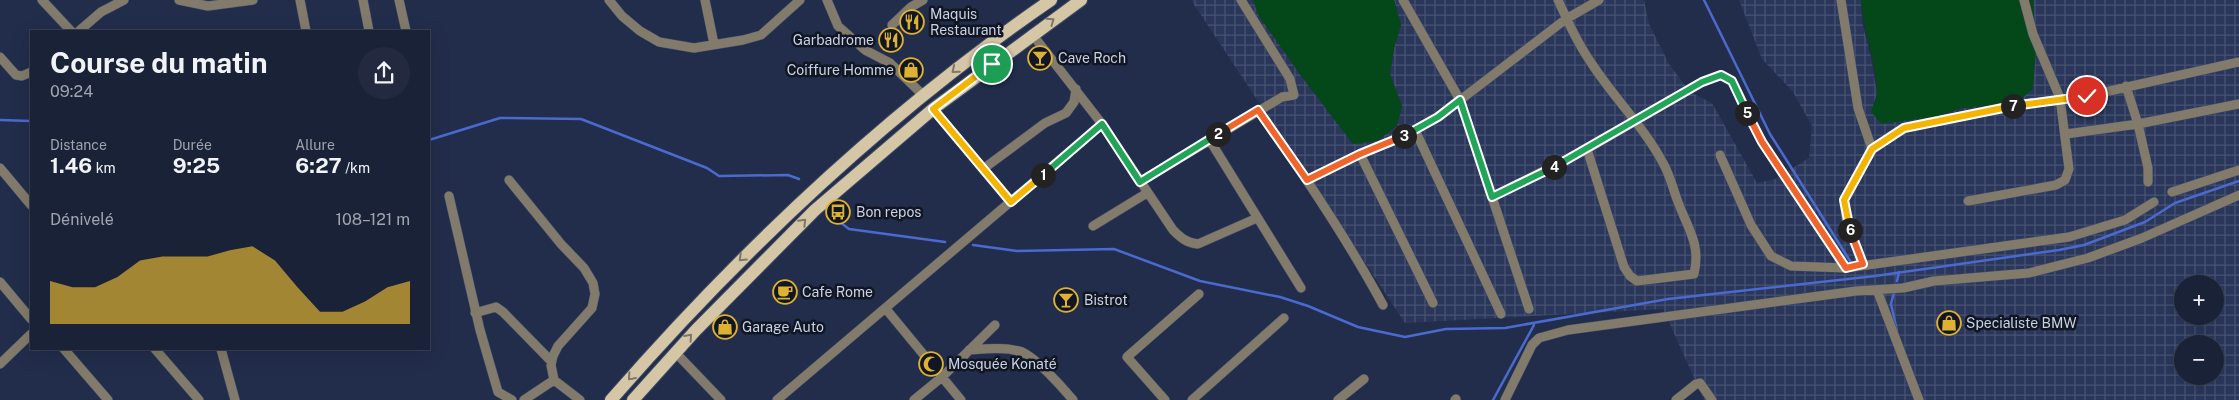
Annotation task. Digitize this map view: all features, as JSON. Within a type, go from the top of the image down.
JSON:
[{"type":"main road","points":[[611,400],[663,340],[737,262],[839,166],[959,67],[1051,0]]},
{"type":"main road","points":[[633,400],[675,352],[815,210],[933,109],[1032,34],[1081,0]]},
{"type":"street","points":[[80,30],[101,12],[124,0]]},
{"type":"street","points":[[179,0],[208,6],[252,0]]},
{"type":"street","points":[[300,0],[306,30]]},
{"type":"street","points":[[363,0],[369,30]]},
{"type":"street","points":[[399,0],[406,30]]},
{"type":"street","points":[[609,0],[622,16],[640,31],[659,42],[694,48],[761,35],[800,0]]},
{"type":"street","points":[[706,0],[714,44]]},
{"type":"street","points":[[827,0],[838,26],[865,50],[890,63],[924,96]]},
{"type":"street","points":[[892,26],[911,6],[923,0]]},
{"type":"street","points":[[1140,182],[1258,110],[1282,97],[1294,95],[1290,79],[1241,0]]},
{"type":"street","points":[[1403,0],[1460,100],[1529,309]]},
{"type":"street","points":[[1558,0],[1566,19],[1592,64],[1635,120],[1663,162],[1678,203],[1692,231],[1698,260],[1694,274],[1637,281],[1630,276],[1624,267],[1587,149]]},
{"type":"street","points":[[1307,180],[1360,154],[1393,141],[1438,117],[1566,19],[1599,0]]},
{"type":"street","points":[[1841,0],[1858,108],[1872,149]]},
{"type":"street","points":[[1968,201],[2056,185],[2065,180],[2069,169],[2060,98],[2033,34],[2024,0]]},
{"type":"street","points":[[47,2],[70,30]]},
{"type":"street","points":[[1032,34],[1102,124],[1173,230],[1189,243],[1198,244],[1257,218]]},
{"type":"street","points":[[0,57],[16,75],[22,76],[30,72]]},
{"type":"street","points":[[1863,264],[1847,223],[1844,200],[1872,149],[1904,128],[2060,98],[2087,96],[2239,62]]},
{"type":"street","points":[[1492,197],[1587,149],[1702,82],[1721,75],[1732,81],[1762,142],[1846,268]]},
{"type":"street","points":[[2126,86],[2138,124],[2148,168],[2148,182]]},
{"type":"street","points":[[983,168],[1045,123],[1066,113],[1074,102],[1076,89]]},
{"type":"street","points":[[2066,134],[2138,124],[2239,104]]},
{"type":"street","points":[[933,109],[1011,202]]},
{"type":"street","points":[[1258,110],[1307,180],[1364,271],[1382,305]]},
{"type":"street","points":[[777,400],[1102,124]]},
{"type":"street","points":[[1415,130],[1501,314]]},
{"type":"street","points":[[1209,139],[1301,288]]},
{"type":"street","points":[[1360,154],[1433,303]]},
{"type":"street","points":[[1720,155],[1751,225],[1771,256],[1791,266],[1846,268],[1863,264],[2069,237],[2125,220],[2154,202]]},
{"type":"street","points":[[0,168],[30,204]]},
{"type":"street","points":[[2172,192],[2239,170]]},
{"type":"street","points":[[510,180],[584,268],[593,282],[595,294],[592,308],[558,346],[552,361],[554,380],[580,400]]},
{"type":"street","points":[[1093,226],[1147,193]]},
{"type":"street","points":[[1505,400],[1532,345],[1539,338],[1568,330],[1903,288],[1934,281],[2029,273],[2088,258],[2142,238],[2239,195]]},
{"type":"street","points":[[448,196],[475,313],[498,392],[512,400]]},
{"type":"street","points":[[0,282],[30,318]]},
{"type":"street","points":[[1877,290],[1919,400]]},
{"type":"street","points":[[1165,400],[1126,357],[1199,294]]},
{"type":"street","points":[[475,313],[496,306],[552,361]]},
{"type":"street","points":[[886,309],[960,400]]},
{"type":"street","points":[[1192,400],[1284,318]]},
{"type":"street","points":[[914,400],[942,377],[995,325]]},
{"type":"street","points":[[0,364],[30,335]]},
{"type":"street","points":[[969,350],[998,348],[1022,351],[1055,380],[1073,400]]},
{"type":"street","points":[[65,350],[108,400]]},
{"type":"street","points":[[156,350],[199,400]]},
{"type":"street","points":[[221,350],[235,400]]},
{"type":"street","points":[[675,352],[722,400]]},
{"type":"street","points":[[1338,400],[1364,379]]},
{"type":"street","points":[[230,380],[230,400]]},
{"type":"street","points":[[524,400],[554,380]]},
{"type":"street","points":[[1676,400],[1696,384],[1700,384],[1712,400]]},
{"type":"shaded area","points":[[1191,0],[1253,0],[1259,16],[1353,144],[1402,106],[1390,74],[1394,48],[1401,25],[1394,0],[1644,0],[1649,24],[1669,64],[1690,92],[1712,103],[1757,183],[1775,179],[1809,158],[1812,126],[1793,92],[1762,59],[1739,0],[1861,0],[1862,22],[1871,57],[1877,94],[1871,112],[1938,116],[1962,108],[2015,104],[2036,49],[2033,0],[2239,0],[2239,400],[1704,400],[1663,309],[1405,323]]},
{"type":"green space","points":[[1253,0],[1394,0],[1401,25],[1394,48],[1390,74],[1402,106],[1397,126],[1377,141],[1353,144],[1259,16]]},
{"type":"green space","points":[[1861,0],[2033,0],[2036,49],[2033,89],[2015,104],[1962,108],[1938,116],[1882,124],[1871,112],[1877,93]]},
{"type":"waterway","points":[[1704,0],[1770,134],[1852,264]]},
{"type":"waterway","points":[[430,140],[500,118],[581,119],[707,168],[719,176],[788,175],[799,179]]},
{"type":"waterway","points":[[0,120],[30,121]]},
{"type":"waterway","points":[[973,245],[1017,251],[1114,249],[1200,281],[1280,297],[1308,306],[1358,327],[1405,337],[1446,329],[1505,328],[1668,299],[1875,276],[2059,250],[2084,245],[2145,222],[2175,203],[2239,181]]},
{"type":"waterway","points":[[832,216],[849,229],[945,242]]},
{"type":"waterway","points":[[1897,281],[1899,272]]},
{"type":"waterway","points":[[1894,292],[1891,304],[1897,331]]},
{"type":"waterway","points":[[1493,400],[1534,325]]},
{"type":"place","name":"Maquis Restaurant","points":[[912,22]]},
{"type":"place","name":"Garbadrome","points":[[891,40]]},
{"type":"place","name":"Cave Roch","points":[[1040,58]]},
{"type":"place","name":"Coiffure Homme","points":[[911,70]]},
{"type":"place","name":"Bon repos","points":[[838,212]]},
{"type":"place","name":"Cafe Rome","points":[[785,292]]},
{"type":"place","name":"Bistrot","points":[[1066,300]]},
{"type":"place","name":"Specialiste BMW","points":[[1949,323]]},
{"type":"place","name":"Garage Auto","points":[[725,327]]},
{"type":"place","name":"Mosquée Konaté","points":[[931,364]]},
{"type":"route","points":[[992,64],[933,109],[1011,202],[1102,124],[1140,182],[1258,110],[1307,180],[1360,154],[1400,138],[1438,117],[1460,100],[1492,197],[1587,149],[1702,82],[1721,75],[1732,81],[1762,142],[1846,268],[1863,264],[1847,223],[1844,200],[1872,149],[1904,128],[1937,123],[2016,105],[2087,96]]}]
